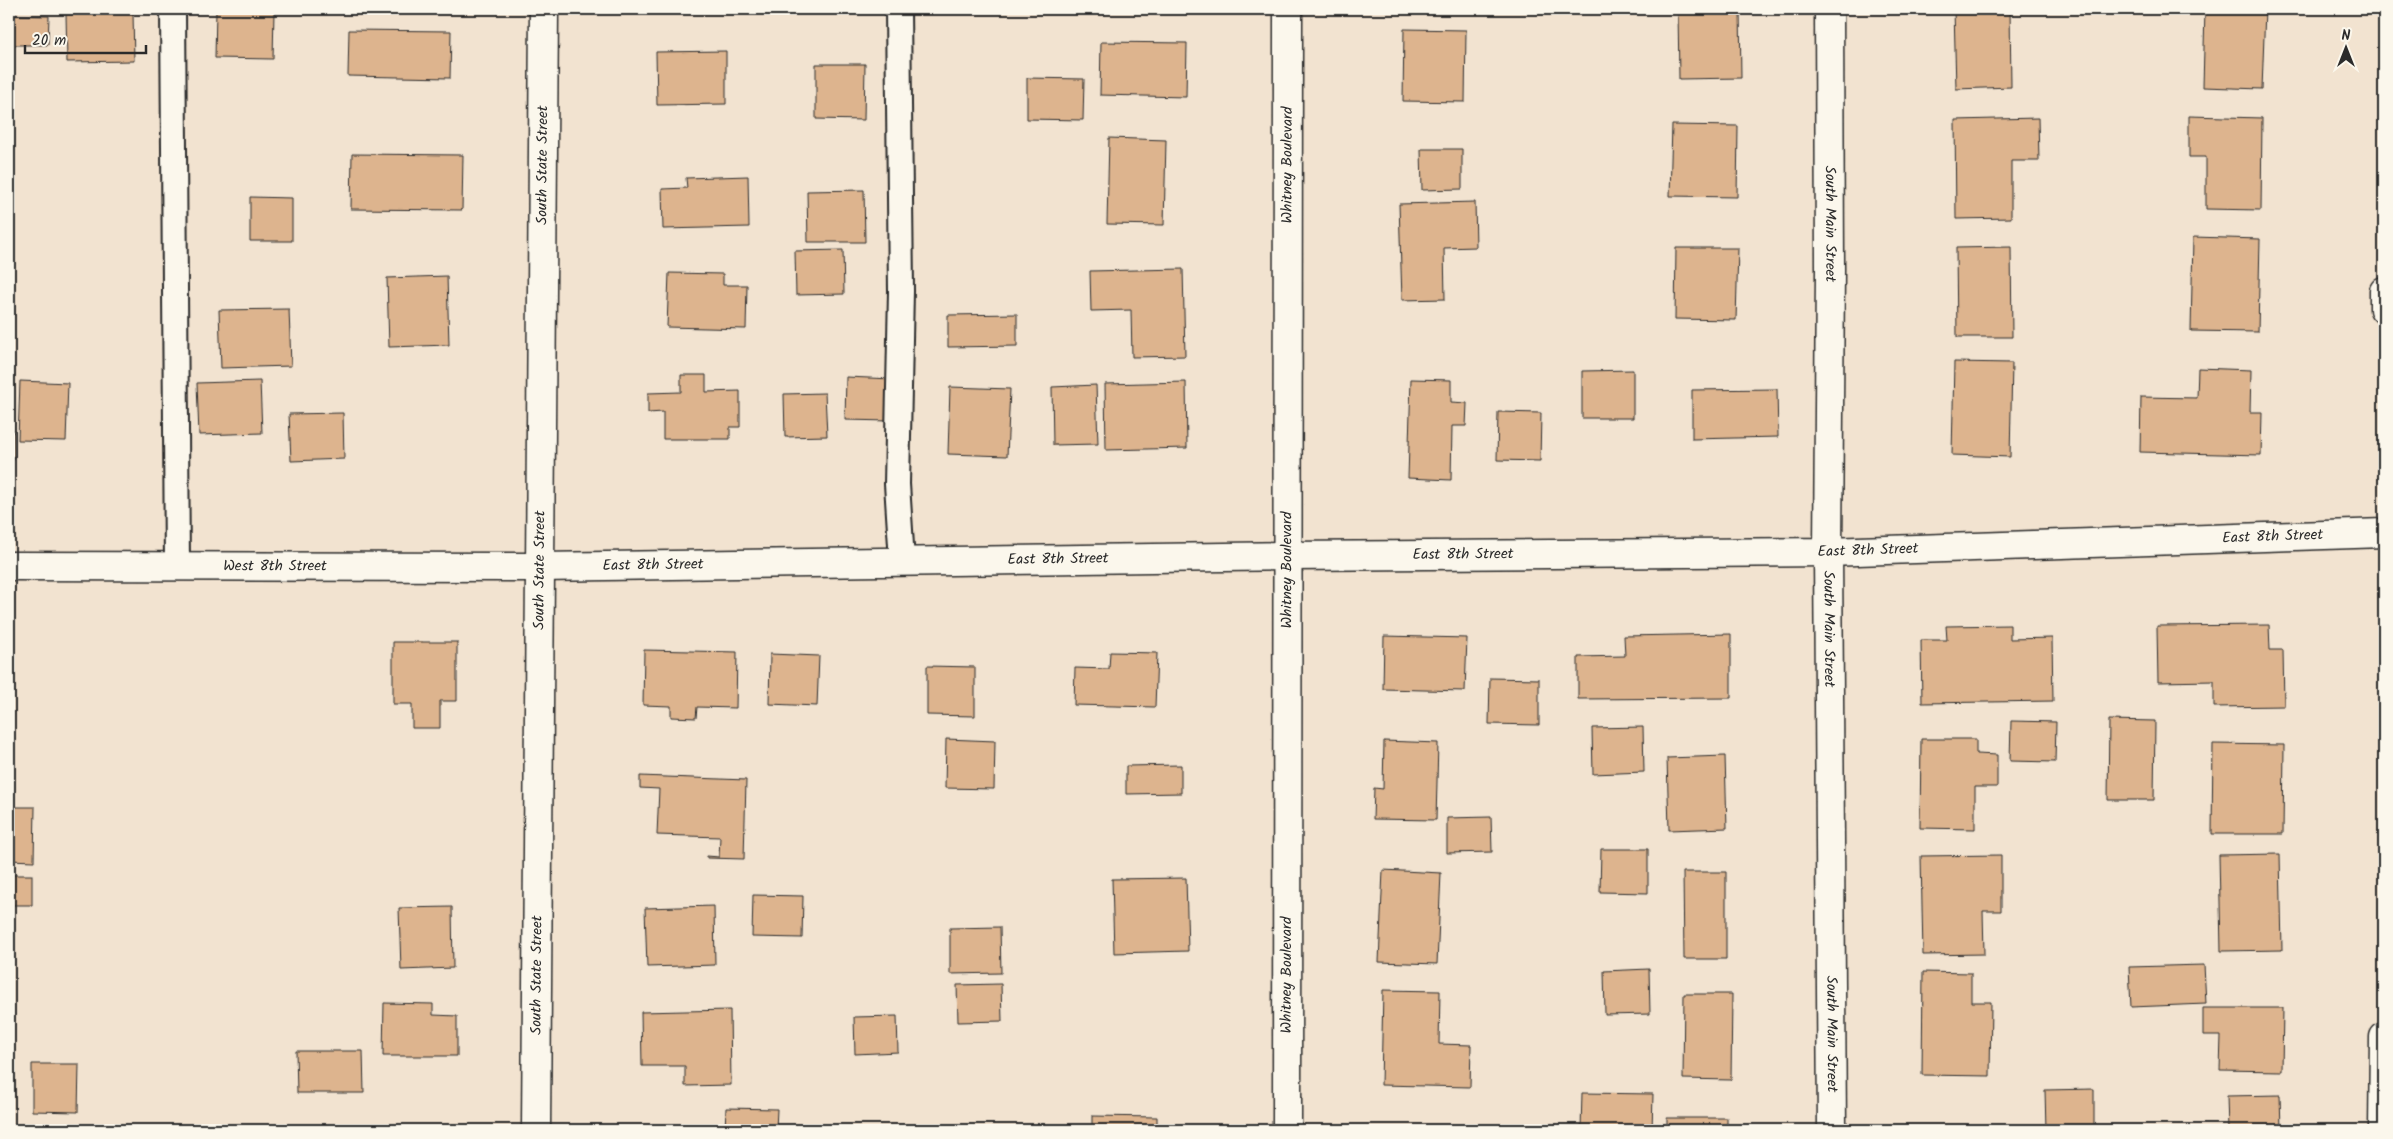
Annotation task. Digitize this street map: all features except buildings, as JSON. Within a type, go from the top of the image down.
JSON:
[{"type":"street","name":"South State Street","points":[[536,1130],[544,9]]},
{"type":"street","name":"Whitney Boulevard","points":[[1288,9],[1288,1130]]},
{"type":"street","name":"South Main Street","points":[[1829,9],[1828,552],[1832,1130]]},
{"type":"street","points":[[2384,291],[2384,309]]},
{"type":"street","name":"East 8th Street","points":[[541,567],[1287,556],[1828,552],[2384,533]]},
{"type":"street","name":"West 8th Street","points":[[9,566],[541,567]]},
{"type":"street","points":[[2383,1130],[2384,1037]]},
{"type":"lane","points":[[172,9],[177,567]]},
{"type":"lane","points":[[898,9],[901,300],[897,484],[902,561]]}]
